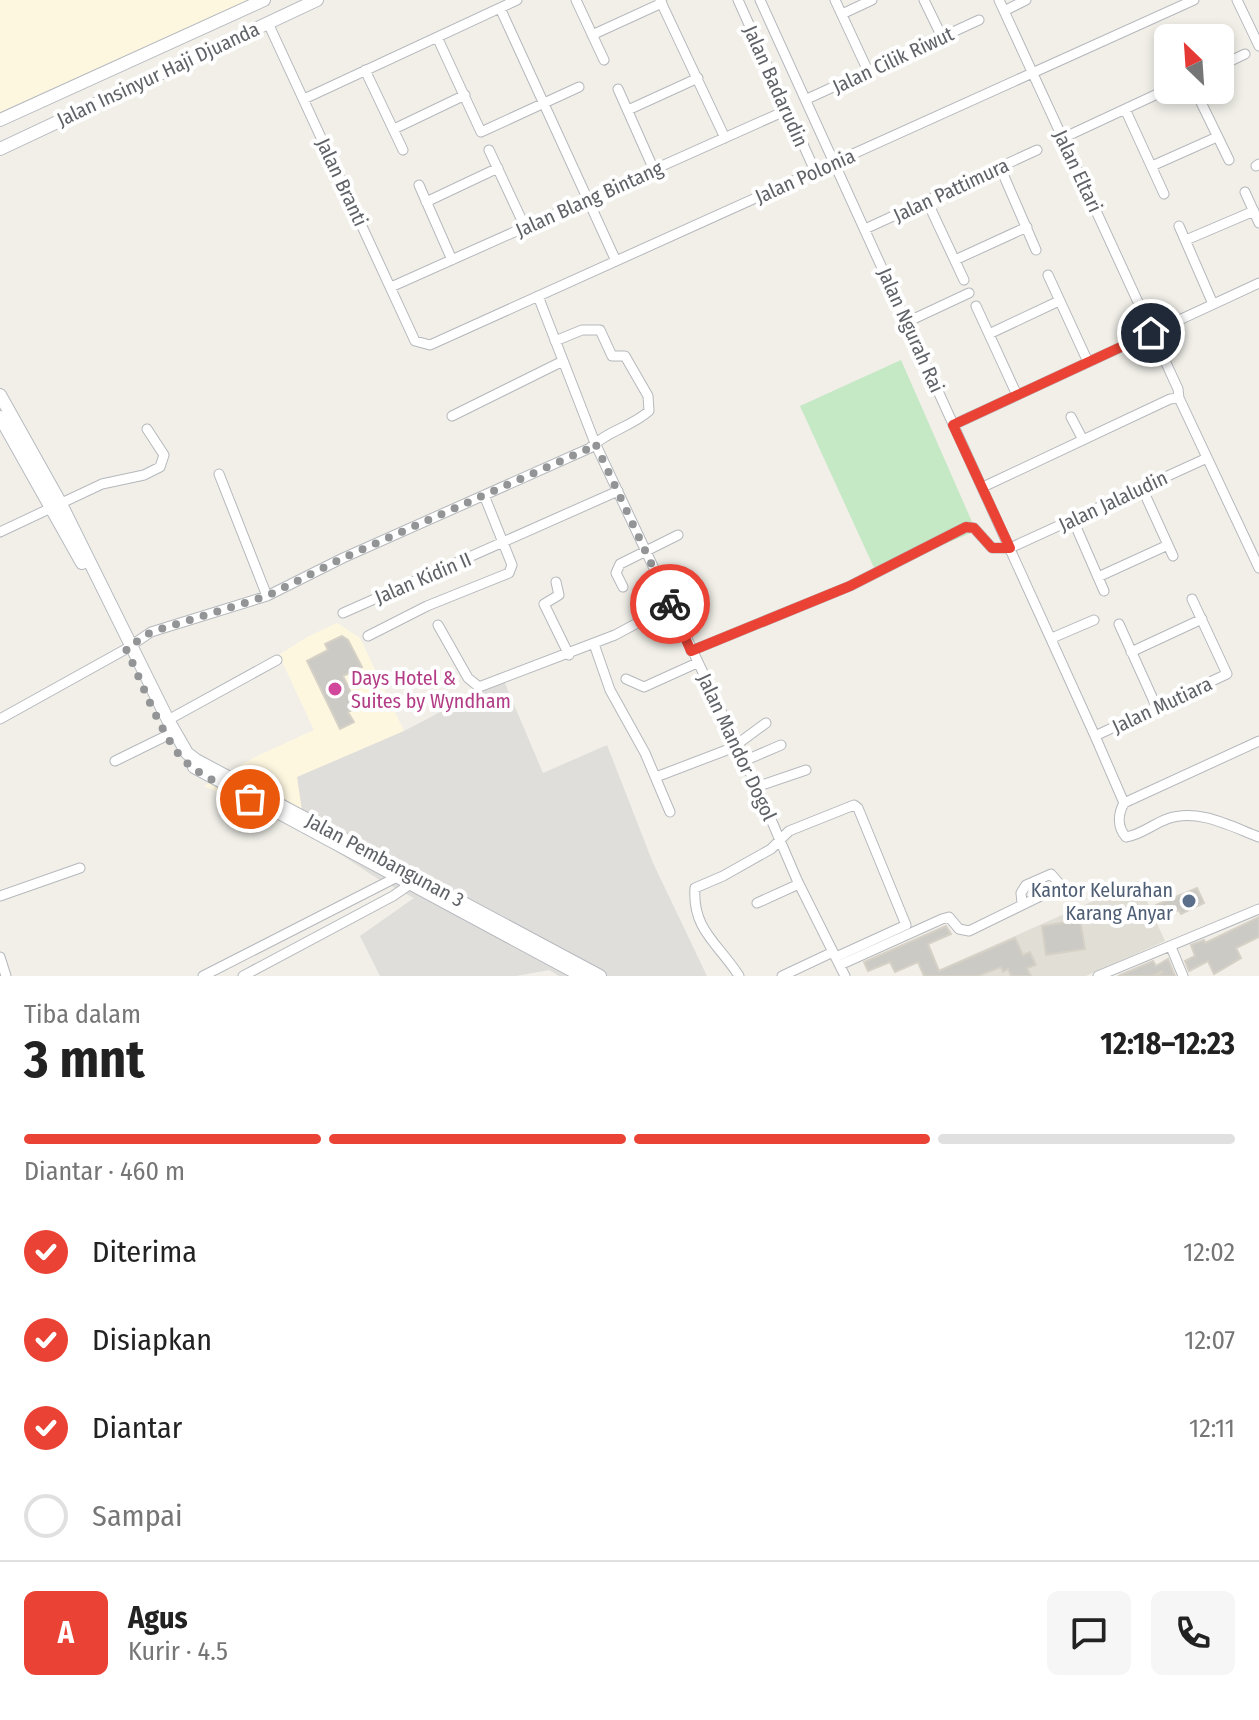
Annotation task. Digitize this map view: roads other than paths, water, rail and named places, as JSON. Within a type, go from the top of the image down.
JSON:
[{"type":"street","name":"Jalan Insinyur Haji Djuanda","points":[[0,120],[264,0]]},
{"type":"street","name":"Jalan Insinyur Haji Djuanda","points":[[0,149],[317,0]]},
{"type":"street","points":[[304,99],[517,0]]},
{"type":"street","points":[[576,0],[604,60]]},
{"type":"street","name":"Jalan Badarudin","points":[[738,0],[815,171]]},
{"type":"street","points":[[835,0],[868,71]]},
{"type":"street","points":[[842,14],[872,0]]},
{"type":"street","points":[[924,0],[942,37]]},
{"type":"street","name":"Jalan Eltari","points":[[999,0],[1259,568]]},
{"type":"street","points":[[1004,11],[1026,0]]},
{"type":"street","name":"Jalan Polonia","points":[[415,341],[430,345],[1194,0]]},
{"type":"street","points":[[1237,0],[1259,46]]},
{"type":"street","name":"Jalan Ngurah Rai","points":[[764,1],[953,425],[1014,546],[1124,803],[1119,817],[1126,837],[1164,820],[1189,815],[1207,818],[1259,837]]},
{"type":"street","points":[[592,35],[661,2],[725,138]]},
{"type":"street","points":[[500,8],[616,261]]},
{"type":"street","name":"Jalan Cilik Riwut","points":[[807,99],[979,20]]},
{"type":"street","name":"Jalan Branti","points":[[268,23],[415,341]]},
{"type":"street","points":[[437,37],[481,132],[579,87]]},
{"type":"street","points":[[1234,59],[1245,54]]},
{"type":"street","points":[[365,70],[403,150]]},
{"type":"street","points":[[628,110],[698,78]]},
{"type":"street","points":[[618,89],[654,170]]},
{"type":"street","points":[[394,129],[465,95]]},
{"type":"street","points":[[1063,138],[1154,96]]},
{"type":"street","points":[[1202,104],[1229,160]]},
{"type":"street","points":[[31,106],[39,112],[40,129]]},
{"type":"street","points":[[1125,109],[1164,194]]},
{"type":"street","name":"Jalan Blang Bintang","points":[[391,287],[787,110]]},
{"type":"street","points":[[1152,166],[1217,137]]},
{"type":"street","points":[[489,150],[525,227]]},
{"type":"street","name":"Jalan Pattimura","points":[[865,229],[1037,150]]},
{"type":"street","points":[[1000,167],[1036,250]]},
{"type":"street","points":[[426,202],[498,168]]},
{"type":"street","points":[[419,185],[452,260]]},
{"type":"street","points":[[1245,192],[1259,223]]},
{"type":"street","points":[[927,201],[964,280]]},
{"type":"street","points":[[1186,240],[1254,211]]},
{"type":"street","points":[[1179,226],[1213,304]]},
{"type":"street","points":[[955,260],[1027,227]]},
{"type":"street","points":[[1048,275],[1088,362]]},
{"type":"street","points":[[953,425],[1259,283]]},
{"type":"street","points":[[907,322],[969,293]]},
{"type":"street","name":"Jalan Mandor Dogol","points":[[538,296],[595,443],[799,884],[845,976]]},
{"type":"street","points":[[989,334],[1059,301]]},
{"type":"street","points":[[976,306],[1017,395]]},
{"type":"street","points":[[0,719],[151,632],[267,596],[343,558],[590,448],[602,437],[638,421],[649,411],[648,396],[625,356],[612,356],[600,330],[582,330],[555,341]]},
{"type":"street","points":[[452,416],[563,361]]},
{"type":"street","name":"Jalan Pembangunan 3","points":[[0,395],[187,753],[394,876]]},
{"type":"street","points":[[983,487],[1170,399],[1179,398]]},
{"type":"street","name":"Jalan Pembangunan 3","points":[[0,417],[56,506]]},
{"type":"street","points":[[1071,417],[1083,440]]},
{"type":"street","points":[[0,532],[102,484],[144,475],[160,467],[164,455],[147,429]]},
{"type":"street","name":"Jalan Jalaludin","points":[[1014,546],[1207,458]]},
{"type":"street","points":[[219,474],[267,596]]},
{"type":"street","points":[[1142,488],[1173,556]]},
{"type":"street","name":"Jalan Kidin II","points":[[343,613],[618,491]]},
{"type":"street","points":[[368,636],[427,606],[509,573],[512,565],[484,495]]},
{"type":"street","points":[[1073,520],[1104,591]]},
{"type":"street","points":[[691,651],[850,586],[966,527],[974,528],[992,548],[1014,546]]},
{"type":"street","points":[[623,587],[616,573],[620,564],[678,535]]},
{"type":"street","points":[[1098,577],[1168,545]]},
{"type":"street","points":[[556,582],[559,595],[544,604],[569,655]]},
{"type":"street","points":[[1131,652],[1202,619],[1192,599]]},
{"type":"street","points":[[438,625],[468,678],[479,687],[569,655],[671,605]]},
{"type":"street","name":"Jalan Mutiara","points":[[1095,736],[1227,674],[1202,619]]},
{"type":"street","points":[[1052,638],[1094,620]]},
{"type":"street","points":[[1119,624],[1157,708]]},
{"type":"street","points":[[594,644],[610,690],[656,777],[670,812]]},
{"type":"street","name":"Jalan Pembangunan 3","points":[[130,646],[168,735],[181,758],[195,768],[394,876],[411,880],[600,976]]},
{"type":"street","points":[[168,720],[277,660]]},
{"type":"street","points":[[626,679],[644,687],[697,663]]},
{"type":"street","points":[[656,777],[699,762],[736,744],[766,723]]},
{"type":"street","points":[[115,761],[168,735]]},
{"type":"street","points":[[1124,803],[1259,741]]},
{"type":"street","points":[[744,761],[781,745]]},
{"type":"street","points":[[756,787],[806,770]]},
{"type":"street","points":[[739,976],[703,931],[694,902],[695,888],[771,849],[789,831],[855,805],[906,925],[837,958]]},
{"type":"street","points":[[0,896],[80,868]]},
{"type":"street","points":[[393,896],[394,876]]},
{"type":"street","points":[[203,976],[394,876]]},
{"type":"street","points":[[242,957],[248,975],[393,896],[411,880]]},
{"type":"street","points":[[757,903],[799,884]]},
{"type":"street","points":[[782,976],[949,917],[959,929],[969,931],[1017,909],[1022,903]]},
{"type":"street","points":[[1098,976],[1114,973],[1259,909]]},
{"type":"street","name":"Jalan Pembangunan 3","points":[[486,919],[582,976]]},
{"type":"street","points":[[1171,947],[1183,976]]},
{"type":"street","points":[[0,957],[6,976]]},
{"type":"street","points":[[228,964],[234,976]]},
{"type":"place","name":"Days Hotel & Suites by Wyndham","points":[[335,689]]},
{"type":"place","name":"Kantor Kelurahan Karang Anyar","points":[[1189,901]]}]
